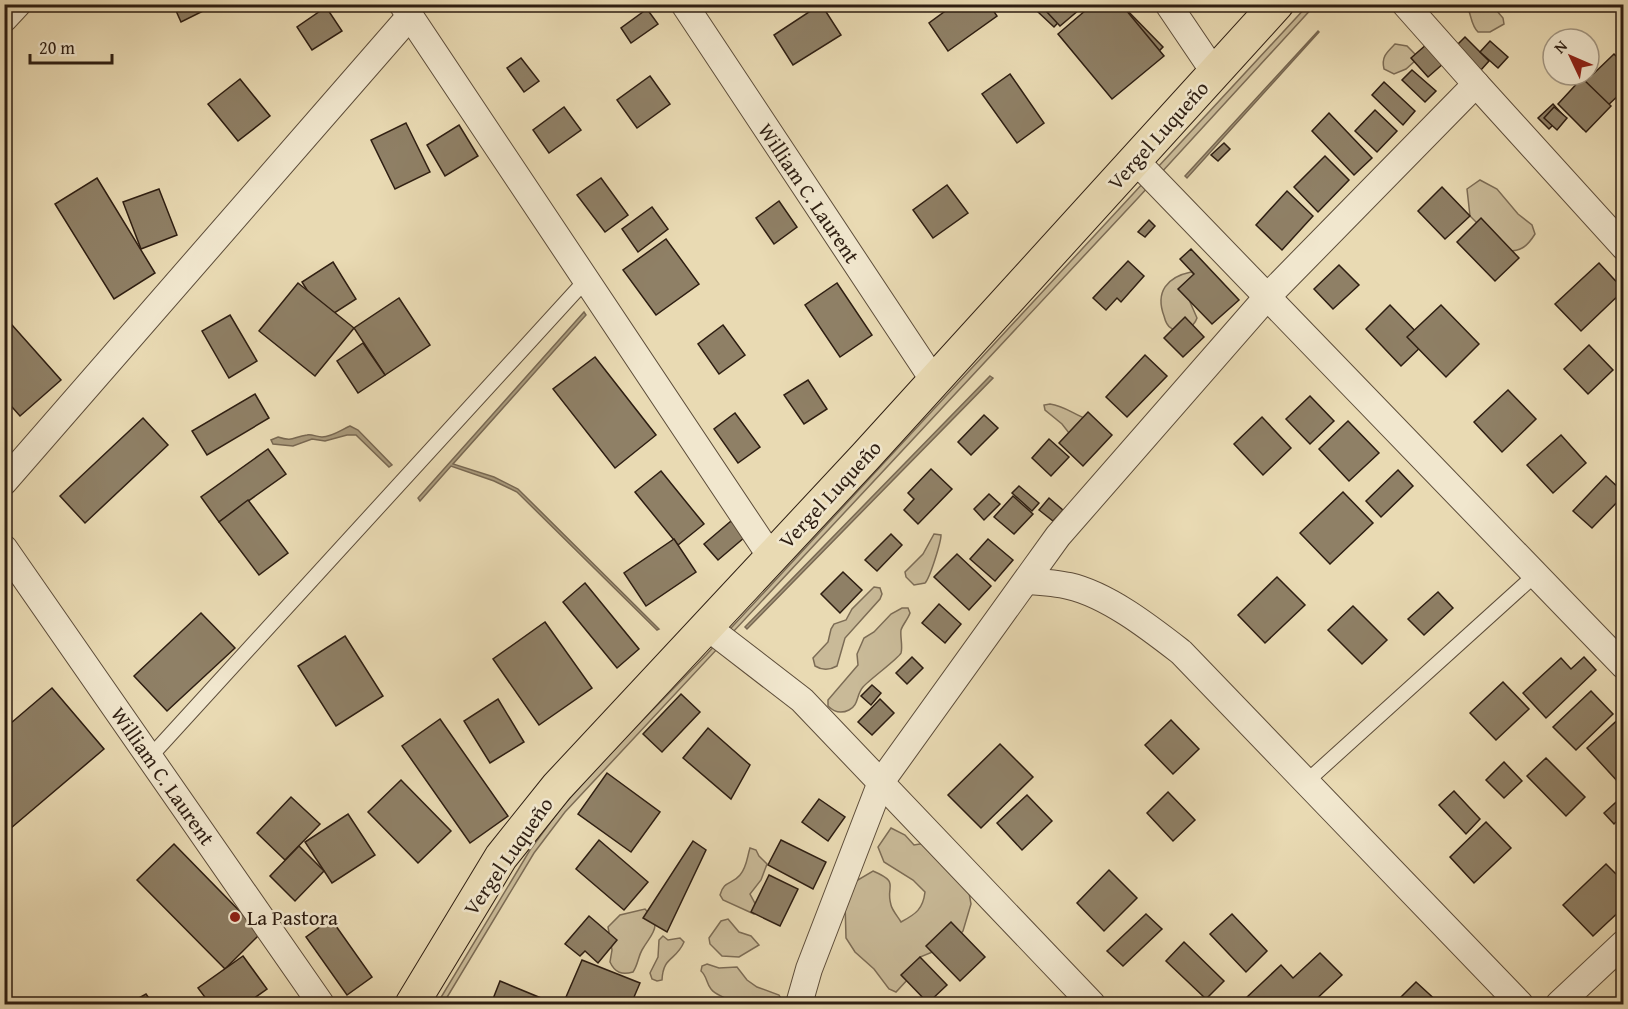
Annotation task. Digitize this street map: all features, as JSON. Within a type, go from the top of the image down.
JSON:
[{"type":"main road","name":"Vergel Luqueño","points":[[412,1005],[501,857],[557,787],[934,381],[1277,4]]},
{"type":"street","points":[[4,19],[18,4]]},
{"type":"street","name":"William C. Laurent","points":[[684,4],[934,381]]},
{"type":"street","points":[[1168,4],[1214,72]]},
{"type":"street","points":[[1405,4],[1623,247]]},
{"type":"street","points":[[4,482],[406,10],[771,557]]},
{"type":"street","points":[[799,1005],[809,969],[881,782],[1058,536],[1267,297],[1476,84]]},
{"type":"street","points":[[1136,161],[1623,666]]},
{"type":"street","name":"William C. Laurent","points":[[4,548],[321,1005]]},
{"type":"street","points":[[1027,581],[1071,586],[1102,599],[1153,630],[1181,652],[1521,1005]]},
{"type":"street","points":[[706,626],[802,700],[1092,1005]]},
{"type":"street","points":[[1559,1005],[1623,943]]},
{"type":"lane","points":[[149,758],[586,280]]},
{"type":"lane","points":[[1306,782],[1535,575]]},
{"type":"shaded area","points":[[1308,5],[1315,5],[565,812],[534,853],[443,1004],[437,1004],[530,850],[561,808],[602,762],[706,655]]},
{"type":"shaded area","points":[[1466,5],[1478,5],[1482,9],[1497,11],[1503,18],[1504,24],[1490,32],[1478,32]]},
{"type":"shaded area","points":[[1319,32],[1187,178],[1185,176]]},
{"type":"shaded area","points":[[1395,44],[1407,46],[1415,54],[1416,60],[1406,69],[1394,74],[1384,69],[1383,61],[1387,52]]},
{"type":"shaded area","points":[[1480,180],[1497,189],[1518,214],[1532,225],[1535,234],[1523,248],[1505,251],[1470,216],[1467,189]]},
{"type":"shaded area","points":[[1191,272],[1197,275],[1190,302],[1197,318],[1186,329],[1178,331],[1168,326],[1165,319],[1162,293],[1175,278]]},
{"type":"shaded area","points":[[584,312],[586,315],[453,464],[494,477],[518,489],[659,629],[657,630],[517,492],[494,481],[451,466],[420,501],[418,498]]},
{"type":"shaded area","points":[[990,376],[993,378],[747,629],[745,627]]},
{"type":"shaded area","points":[[1050,404],[1090,420],[1069,433],[1045,410],[1044,405]]},
{"type":"shaded area","points":[[350,426],[358,430],[392,465],[389,467],[356,435],[325,441],[312,439],[293,446],[273,444],[271,440],[278,437],[290,439],[309,435],[326,437]]},
{"type":"shaded area","points":[[934,534],[941,535],[930,574],[925,583],[914,585],[906,577],[905,572],[923,554]]},
{"type":"shaded area","points":[[874,587],[880,588],[882,594],[880,599],[845,638],[837,666],[821,669],[815,666],[813,658],[828,642],[834,624],[846,620],[852,609]]},
{"type":"shaded area","points":[[902,608],[908,608],[910,613],[901,630],[901,653],[863,687],[852,708],[840,712],[830,708],[828,700],[858,665],[857,654],[864,638],[874,632],[891,614]]},
{"type":"shaded area","points":[[891,828],[905,835],[914,845],[926,843],[967,881],[971,904],[963,931],[952,944],[920,957],[909,978],[896,992],[889,989],[874,969],[855,952],[846,938],[845,902],[851,884],[873,871],[882,875],[889,882],[891,905],[901,922],[915,913],[923,903],[925,892],[913,880],[884,862],[878,847]]},
{"type":"shaded area","points":[[750,848],[756,850],[767,864],[761,880],[750,894],[758,909],[754,914],[723,900],[720,895],[724,887],[742,872]]},
{"type":"shaded area","points":[[645,909],[654,921],[653,934],[642,950],[633,972],[619,972],[610,962],[612,950],[608,927],[620,915]]},
{"type":"shaded area","points":[[728,919],[739,932],[751,936],[759,945],[739,957],[722,956],[710,944],[709,938],[721,921]]},
{"type":"shaded area","points":[[663,936],[668,940],[680,938],[684,942],[667,962],[662,980],[657,981],[652,979],[650,973],[658,957],[659,940]]},
{"type":"shaded area","points":[[707,964],[719,968],[737,967],[747,980],[757,987],[779,995],[784,1004],[731,1004],[709,987],[701,971],[702,966]]},
{"type":"building","points":[[173,4],[210,4],[211,7],[181,22]]},
{"type":"building","points":[[821,4],[841,35],[793,65],[774,35]]},
{"type":"building","points":[[955,4],[989,4],[997,16],[948,51],[929,23]]},
{"type":"building","points":[[1044,4],[1075,5],[1054,27],[1038,12]]},
{"type":"building","points":[[1053,4],[1086,4],[1060,26],[1046,11]]},
{"type":"building","points":[[1092,4],[1121,4],[1163,47],[1120,91],[1063,34]]},
{"type":"building","points":[[1093,4],[1121,4],[1164,56],[1112,99],[1058,34]]},
{"type":"building","points":[[326,7],[342,31],[312,50],[297,27]]},
{"type":"building","points":[[647,9],[658,24],[631,43],[621,28]]},
{"type":"building","points":[[1465,37],[1489,61],[1481,70],[1457,45]]},
{"type":"building","points":[[1490,41],[1508,57],[1498,68],[1480,52]]},
{"type":"building","points":[[1427,44],[1444,63],[1428,77],[1411,58]]},
{"type":"building","points":[[1614,54],[1624,64],[1624,90],[1583,129],[1561,105],[1580,87],[1601,87],[1601,67]]},
{"type":"building","points":[[521,58],[539,81],[524,92],[507,68]]},
{"type":"building","points":[[1412,70],[1436,91],[1425,102],[1402,80]]},
{"type":"building","points":[[1010,74],[1044,123],[1017,143],[982,94]]},
{"type":"building","points":[[650,76],[670,104],[637,128],[617,100]]},
{"type":"building","points":[[240,79],[270,116],[238,141],[208,104]]},
{"type":"building","points":[[1384,82],[1415,111],[1403,125],[1372,95]]},
{"type":"building","points":[[1574,87],[1591,87],[1611,106],[1586,132],[1558,104]]},
{"type":"building","points":[[1553,104],[1563,115],[1549,129],[1538,118]]},
{"type":"building","points":[[564,107],[581,130],[549,153],[533,130]]},
{"type":"building","points":[[1554,107],[1567,118],[1557,130],[1544,118]]},
{"type":"building","points":[[1375,110],[1397,131],[1377,152],[1355,131]]},
{"type":"building","points":[[1329,113],[1372,158],[1354,175],[1312,131]]},
{"type":"building","points":[[406,123],[430,172],[395,189],[371,140]]},
{"type":"building","points":[[459,125],[478,156],[445,176],[427,145]]},
{"type":"building","points":[[1224,143],[1230,149],[1218,161],[1211,155]]},
{"type":"building","points":[[1325,156],[1349,180],[1318,212],[1294,187]]},
{"type":"building","points":[[97,178],[155,273],[114,299],[55,204]]},
{"type":"building","points":[[601,178],[628,215],[605,232],[577,195]]},
{"type":"building","points":[[947,185],[968,213],[933,238],[913,210]]},
{"type":"building","points":[[1442,187],[1470,216],[1445,239],[1418,211]]},
{"type":"building","points":[[159,189],[177,235],[141,249],[123,202]]},
{"type":"building","points":[[1287,191],[1313,216],[1282,250],[1256,225]]},
{"type":"building","points":[[779,201],[797,227],[774,244],[756,218]]},
{"type":"building","points":[[652,207],[668,229],[638,252],[622,229]]},
{"type":"building","points":[[1481,218],[1519,258],[1495,281],[1457,242]]},
{"type":"building","points":[[1149,220],[1155,226],[1145,237],[1138,232]]},
{"type":"building","points":[[666,239],[699,284],[656,315],[623,270]]},
{"type":"building","points":[[1191,249],[1239,300],[1212,324],[1178,289],[1194,274],[1180,259]]},
{"type":"building","points":[[1128,261],[1144,276],[1121,302],[1117,298],[1106,310],[1093,298]]},
{"type":"building","points":[[333,262],[356,299],[325,319],[302,282]]},
{"type":"building","points":[[1599,263],[1624,290],[1581,331],[1555,304]]},
{"type":"building","points":[[1339,265],[1359,285],[1333,309],[1314,289]]},
{"type":"building","points":[[298,283],[354,328],[315,376],[259,331]]},
{"type":"building","points":[[837,283],[872,335],[840,357],[805,305]]},
{"type":"building","points":[[399,298],[430,345],[385,375],[354,328]]},
{"type":"building","points":[[1390,305],[1426,342],[1401,366],[1366,329]]},
{"type":"building","points":[[1441,305],[1479,344],[1446,377],[1407,337]]},
{"type":"building","points":[[230,315],[257,361],[229,378],[202,331]]},
{"type":"building","points":[[4,316],[61,380],[20,416],[4,398]]},
{"type":"building","points":[[1185,317],[1204,337],[1183,357],[1164,338]]},
{"type":"building","points":[[723,325],[745,355],[719,374],[698,344]]},
{"type":"building","points":[[363,343],[385,375],[358,393],[337,361]]},
{"type":"building","points":[[1589,345],[1613,370],[1588,394],[1564,369]]},
{"type":"building","points":[[1145,355],[1167,376],[1127,417],[1106,397]]},
{"type":"building","points":[[595,357],[656,435],[615,468],[553,389]]},
{"type":"building","points":[[808,380],[827,409],[804,424],[784,395]]},
{"type":"building","points":[[1508,390],[1536,419],[1502,452],[1474,422]]},
{"type":"building","points":[[255,394],[269,418],[207,455],[192,431]]},
{"type":"building","points":[[1310,396],[1334,421],[1310,444],[1286,419]]},
{"type":"building","points":[[1088,412],[1112,435],[1083,466],[1059,443]]},
{"type":"building","points":[[735,413],[760,447],[738,463],[714,429]]},
{"type":"building","points":[[984,415],[998,428],[971,455],[958,442]]},
{"type":"building","points":[[1262,417],[1291,448],[1263,475],[1234,444]]},
{"type":"building","points":[[143,418],[168,445],[85,523],[60,496]]},
{"type":"building","points":[[1348,421],[1379,453],[1349,481],[1319,449]]},
{"type":"building","points":[[1561,435],[1586,463],[1553,493],[1527,465]]},
{"type":"building","points":[[1049,439],[1069,457],[1051,476],[1032,458]]},
{"type":"building","points":[[268,449],[286,474],[219,522],[201,497]]},
{"type":"building","points":[[931,469],[952,489],[918,524],[904,510],[914,499],[908,493]]},
{"type":"building","points":[[1398,470],[1413,486],[1381,517],[1366,501]]},
{"type":"building","points":[[661,471],[704,524],[678,545],[635,492]]},
{"type":"building","points":[[1606,476],[1624,495],[1592,528],[1573,511]]},
{"type":"building","points":[[1019,486],[1039,503],[1032,511],[1012,493]]},
{"type":"building","points":[[1343,492],[1373,523],[1330,564],[1300,533]]},
{"type":"building","points":[[989,494],[1000,504],[984,520],[974,509]]},
{"type":"building","points":[[1013,496],[1033,514],[1014,534],[994,517]]},
{"type":"building","points":[[1049,498],[1063,510],[1053,521],[1039,510]]},
{"type":"building","points":[[248,500],[288,553],[259,575],[219,522]]},
{"type":"building","points":[[731,521],[745,537],[718,560],[704,544]]},
{"type":"building","points":[[891,534],[902,545],[877,571],[865,560]]},
{"type":"building","points":[[674,539],[696,572],[646,606],[624,573]]},
{"type":"building","points":[[988,539],[1013,560],[995,581],[970,559]]},
{"type":"building","points":[[957,554],[991,586],[969,610],[934,577]]},
{"type":"building","points":[[843,572],[862,590],[840,613],[821,594]]},
{"type":"building","points":[[1277,577],[1305,605],[1265,643],[1238,615]]},
{"type":"building","points":[[585,583],[639,649],[617,668],[563,602]]},
{"type":"building","points":[[1438,592],[1453,608],[1424,635],[1408,619]]},
{"type":"building","points":[[939,604],[961,624],[945,643],[922,623]]},
{"type":"building","points":[[1353,606],[1387,640],[1362,664],[1328,630]]},
{"type":"building","points":[[201,613],[235,648],[167,711],[134,676]]},
{"type":"building","points":[[545,622],[592,688],[539,725],[493,659]]},
{"type":"building","points":[[345,636],[383,696],[336,726],[298,666]]},
{"type":"building","points":[[912,657],[923,668],[907,684],[896,673]]},
{"type":"building","points":[[1584,657],[1596,670],[1546,718],[1523,693],[1561,658],[1571,669]]},
{"type":"building","points":[[1503,682],[1529,709],[1496,740],[1470,713]]},
{"type":"building","points":[[872,685],[881,693],[871,705],[861,696]]},
{"type":"building","points":[[52,688],[104,749],[4,834],[4,729]]},
{"type":"building","points":[[1591,691],[1613,714],[1576,750],[1553,727]]},
{"type":"building","points":[[681,694],[700,712],[662,752],[643,734]]},
{"type":"building","points":[[498,699],[524,742],[490,763],[464,721]]},
{"type":"building","points":[[880,699],[894,713],[872,735],[858,722]]},
{"type":"building","points":[[1624,714],[1624,779],[1619,783],[1587,748]]},
{"type":"building","points":[[440,719],[508,816],[470,843],[402,746]]},
{"type":"building","points":[[1171,720],[1199,749],[1173,774],[1145,745]]},
{"type":"building","points":[[708,728],[750,765],[731,799],[683,758]]},
{"type":"building","points":[[1000,744],[1033,777],[981,828],[948,795]]},
{"type":"building","points":[[1546,758],[1585,797],[1566,816],[1527,776]]},
{"type":"building","points":[[1504,762],[1522,781],[1504,798],[1486,780]]},
{"type":"building","points":[[607,773],[660,812],[631,852],[578,814]]},
{"type":"building","points":[[401,780],[451,831],[418,863],[368,812]]},
{"type":"building","points":[[1454,791],[1480,819],[1466,834],[1439,805]]},
{"type":"building","points":[[1168,792],[1195,820],[1173,841],[1147,813]]},
{"type":"building","points":[[1027,795],[1052,821],[1022,850],[997,823]]},
{"type":"building","points":[[1624,795],[1624,822],[1620,818],[1614,824],[1604,813]]},
{"type":"building","points":[[291,797],[320,824],[285,860],[257,833]]},
{"type":"building","points":[[819,799],[845,817],[828,841],[802,822]]},
{"type":"building","points":[[348,814],[375,855],[332,883],[305,842]]},
{"type":"building","points":[[1486,822],[1511,848],[1474,883],[1450,857]]},
{"type":"building","points":[[599,840],[648,882],[624,910],[576,869]]},
{"type":"building","points":[[781,840],[826,862],[813,889],[768,865]]},
{"type":"building","points":[[693,841],[706,850],[667,932],[643,918]]},
{"type":"building","points":[[174,844],[261,933],[225,969],[137,880]]},
{"type":"building","points":[[299,846],[324,871],[295,901],[270,876]]},
{"type":"building","points":[[1606,864],[1624,882],[1624,907],[1593,936],[1563,905]]},
{"type":"building","points":[[1109,870],[1137,898],[1104,931],[1077,903]]},
{"type":"building","points":[[769,875],[798,889],[780,926],[751,912]]},
{"type":"building","points":[[1146,914],[1162,929],[1123,966],[1107,951]]},
{"type":"building","points":[[1232,914],[1267,951],[1246,972],[1210,934]]},
{"type":"building","points":[[589,916],[617,940],[598,963],[585,951],[580,956],[565,944]]},
{"type":"building","points":[[331,919],[372,977],[347,995],[306,937]]},
{"type":"building","points":[[951,922],[985,957],[960,981],[926,946]]},
{"type":"building","points":[[1184,942],[1224,981],[1206,999],[1166,961]]},
{"type":"building","points":[[1320,953],[1342,975],[1311,1004],[1251,1004],[1245,999],[1281,965],[1293,978]]},
{"type":"building","points":[[243,956],[267,989],[246,1004],[210,1004],[198,988]]},
{"type":"building","points":[[920,957],[947,985],[928,1003],[901,975]]},
{"type":"building","points":[[582,960],[640,983],[631,1004],[563,1004]]},
{"type":"building","points":[[500,981],[541,998],[538,1004],[491,1004]]},
{"type":"building","points":[[1416,982],[1440,1004],[1394,1004]]},
{"type":"building","points":[[146,994],[153,1004],[128,1004]]},
{"type":"place","name":"La Pastora","points":[[235,917]]}]
